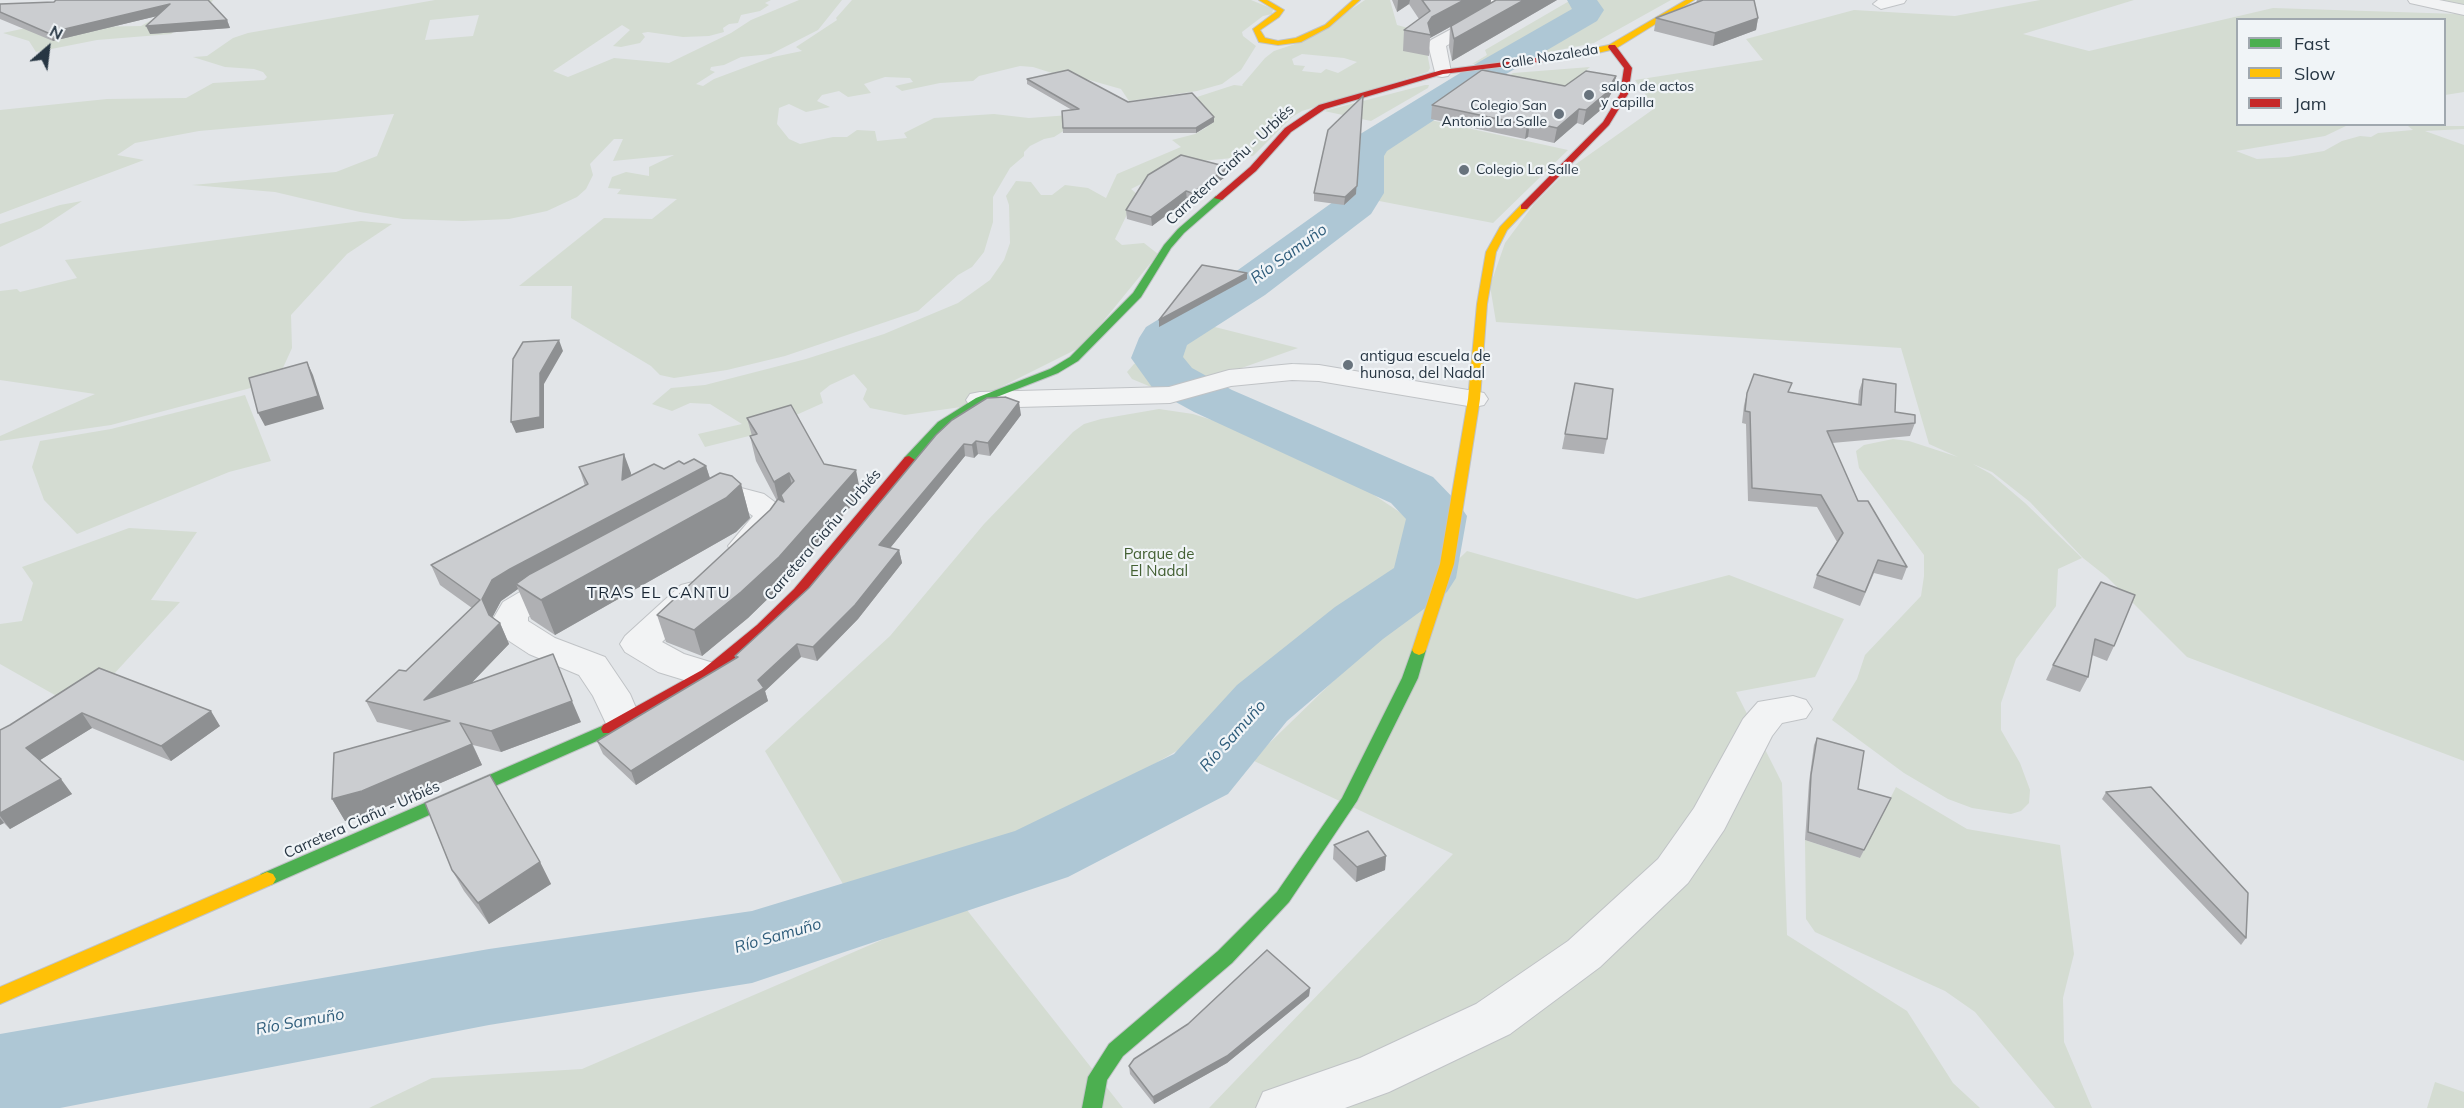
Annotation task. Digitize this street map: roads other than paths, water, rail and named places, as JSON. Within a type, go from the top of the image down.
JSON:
[{"type":"street","points":[[1262,0],[1281,10],[1277,16],[1256,29],[1262,40],[1278,44],[1298,40],[1327,26],[1357,0]]},
{"type":"street","points":[[1437,74],[1437,44],[1503,8],[1500,1],[1496,0]]},
{"type":"street","name":"Calle Nozaleda","points":[[1437,74],[1580,55],[1612,47],[1691,0]]},
{"type":"street","points":[[1891,0],[1881,4],[1898,0]]},
{"type":"street","points":[[2416,0],[2464,10]]},
{"type":"street","points":[[1092,1108],[1098,1077],[1116,1050],[1225,957],[1283,897],[1349,801],[1410,678],[1447,564],[1474,399],[1482,304],[1491,252],[1503,229],[1606,123],[1624,94],[1628,68],[1612,47]]},
{"type":"street","name":"Carretera Ciañu - Urbiés","points":[[0,996],[623,722],[707,674],[762,628],[799,592],[926,440],[942,425],[980,400],[1054,371],[1074,359],[1137,295],[1167,246],[1181,231],[1253,169],[1288,130],[1322,107],[1437,74]]},
{"type":"street","points":[[980,400],[1170,395],[1229,378],[1292,372],[1319,374],[1474,399]]},
{"type":"street","points":[[677,519],[726,493],[740,495],[765,510],[770,517],[764,527],[638,644],[671,663],[707,674]]},
{"type":"street","points":[[586,568],[515,610],[510,619],[512,627],[543,646],[592,666],[611,694],[623,722]]},
{"type":"street","points":[[1281,1108],[1372,1076],[1493,1018],[1584,954],[1673,871],[1709,819],[1764,720],[1772,711],[1792,710]]},
{"type":"waterway","name":"Río Samuño","points":[[0,1077],[489,987],[752,947],[1040,855],[1201,774],[1262,703],[1359,623],[1424,578],[1437,516],[1412,490],[1213,401],[1173,379],[1157,358],[1164,338],[1248,285],[1356,205],[1363,193],[1364,156],[1371,144],[1477,77],[1586,14],[1588,10],[1582,0]]},
{"type":"place","name":"salon de actos y capilla","points":[[1589,95]]},
{"type":"place","name":"Colegio San Antonio La Salle","points":[[1559,114]]},
{"type":"place","name":"Colegio La Salle","points":[[1464,170]]},
{"type":"place","name":"antigua escuela de hunosa, del Nadal","points":[[1348,365]]},
{"type":"district","name":"TRAS EL CANTU","points":[[659,593]]},
{"type":"park label","name":"Parque de El Nadal","points":[[1159,562]]}]
